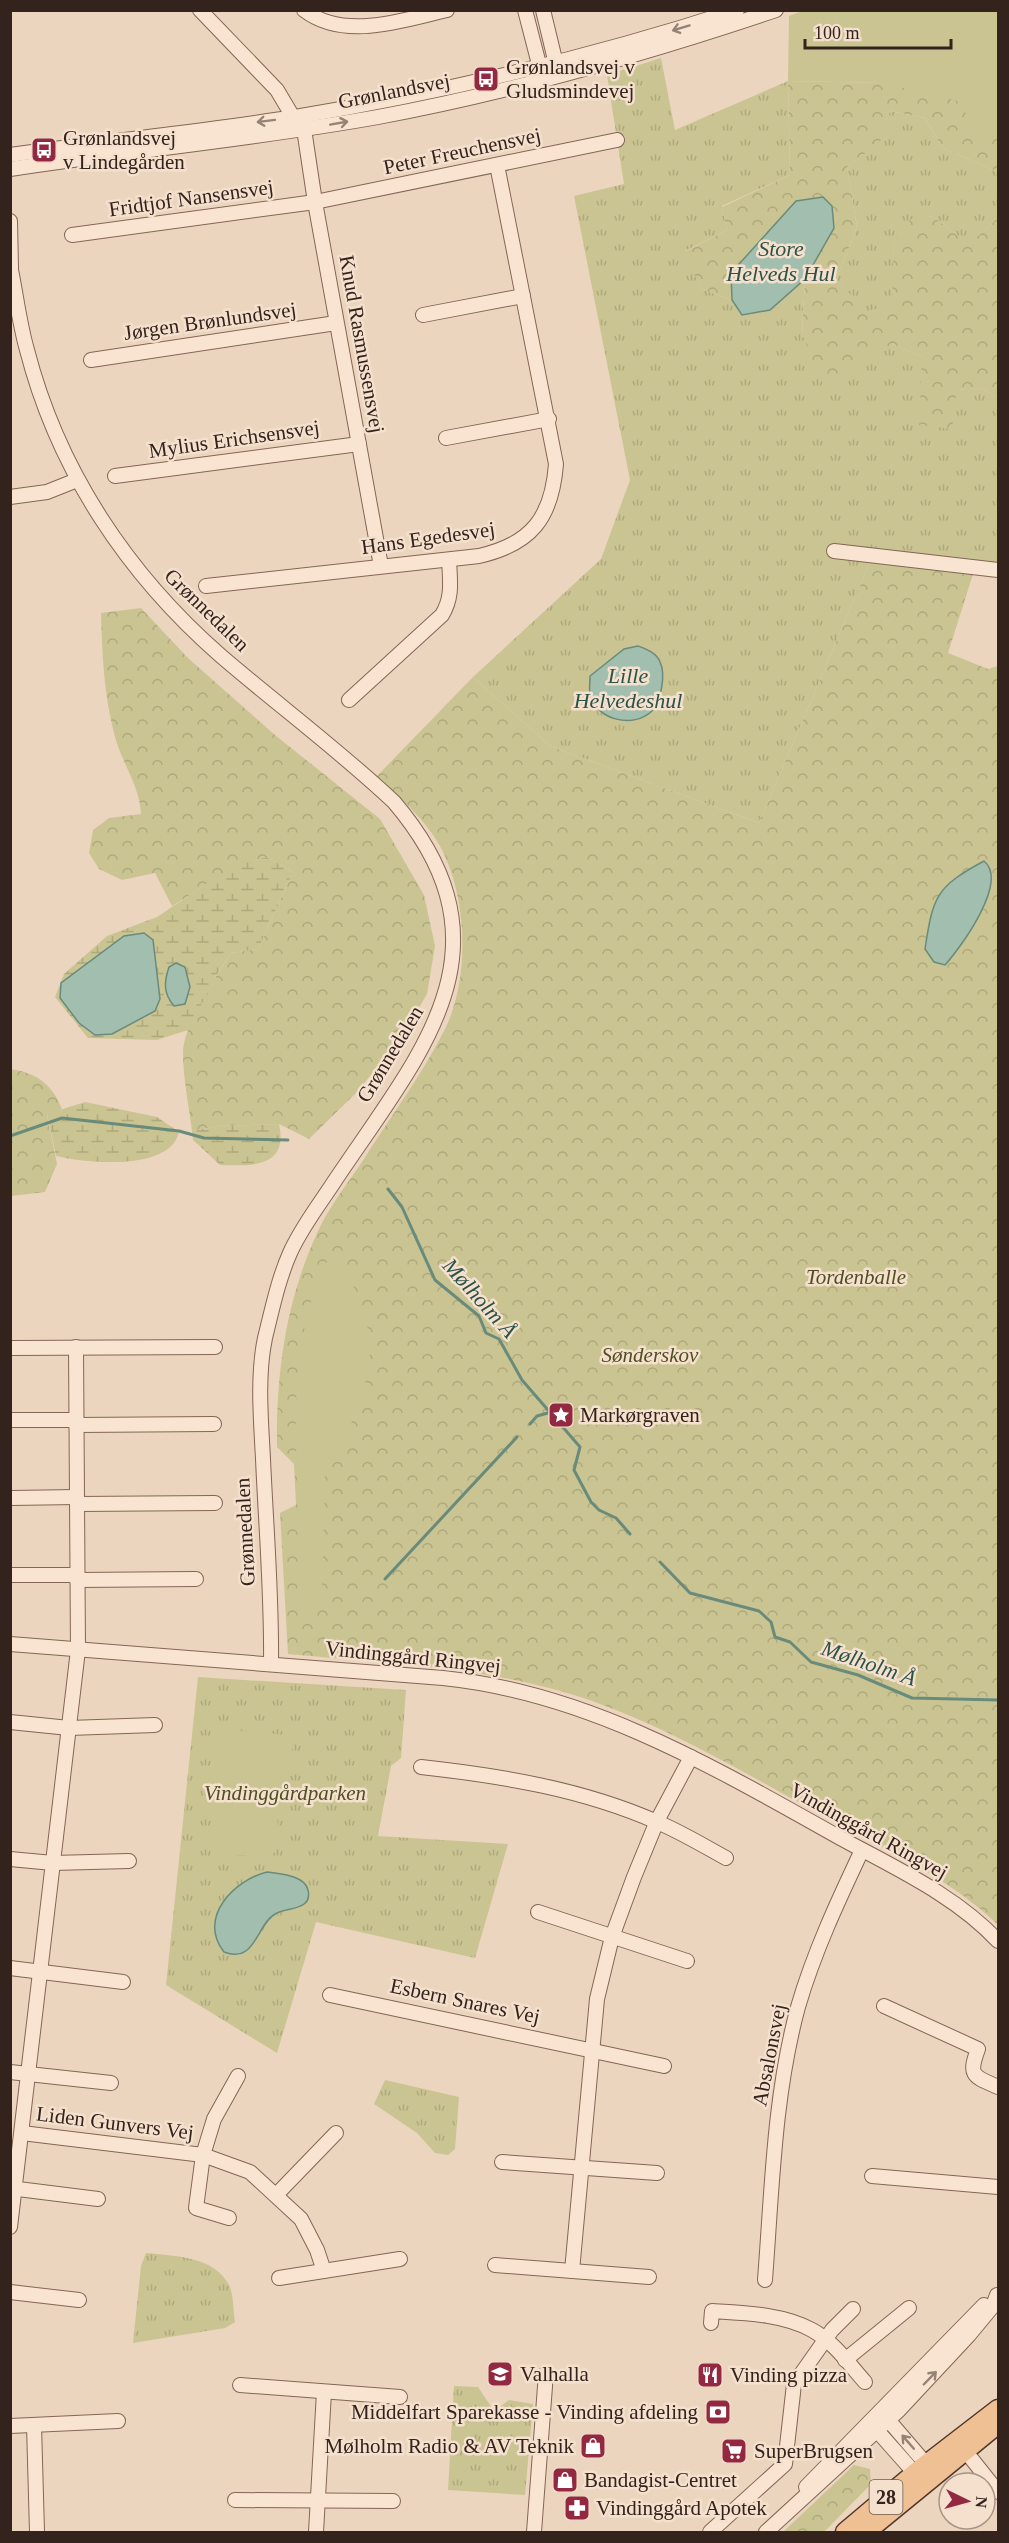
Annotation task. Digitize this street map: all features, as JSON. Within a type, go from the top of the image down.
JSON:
[{"type":"main road","name":"28","points":[[845,2532],[925,2474],[961,2445],[999,2409]]},
{"type":"main road","name":"28","points":[[961,2445],[999,2424]]},
{"type":"main road","name":"28","points":[[866,2532],[925,2474]]},
{"type":"street","points":[[200,10],[277,90],[293,117],[304,129]]},
{"type":"street","points":[[304,10],[329,23],[348,26],[385,24],[447,10]]},
{"type":"street","points":[[525,10],[543,81]]},
{"type":"street","points":[[543,10],[559,76]]},
{"type":"street","name":"Grønlandsvej","points":[[10,154],[293,117],[444,88],[625,44],[737,10]]},
{"type":"street","name":"Grønlandsvej","points":[[10,169],[304,129],[390,114],[543,81],[628,57],[776,10]]},
{"type":"street","name":"Knud Rasmussensvej","points":[[304,129],[336,323],[381,566]]},
{"type":"street","name":"Peter Freuchensvej","points":[[315,202],[617,140]]},
{"type":"street","name":"Hans Egedesvej","points":[[206,586],[449,560],[503,550],[520,542],[536,527],[548,508],[555,488],[556,464],[549,419],[497,165]]},
{"type":"street","name":"Fridtjof Nansensvej","points":[[72,235],[315,202]]},
{"type":"street","name":"Grønnedalen","points":[[10,221],[11,269],[19,317],[38,387],[77,480],[121,549],[179,616],[220,655],[394,802],[417,829],[431,854],[442,877],[450,908],[453,956],[449,984],[440,1014],[422,1051],[317,1208],[290,1253],[277,1289],[264,1342],[261,1409],[271,1664]]},
{"type":"street","points":[[423,315],[523,296]]},
{"type":"street","name":"Jørgen Brønlundsvej","points":[[91,360],[336,323]]},
{"type":"street","points":[[446,438],[549,419]]},
{"type":"street","name":"Mylius Erichsensvej","points":[[115,476],[359,444]]},
{"type":"street","points":[[10,497],[46,492],[77,480]]},
{"type":"street","points":[[834,551],[999,570]]},
{"type":"street","points":[[349,700],[442,615],[449,603],[451,591],[449,560]]},
{"type":"street","points":[[10,2227],[78,1650],[76,1347]]},
{"type":"street","points":[[11,1348],[215,1347]]},
{"type":"street","points":[[10,1420],[214,1424]]},
{"type":"street","points":[[10,1497],[77,1501],[215,1503]]},
{"type":"street","points":[[10,1575],[196,1579]]},
{"type":"street","name":"Vindinggård Ringvej","points":[[10,1644],[271,1664],[496,1686],[575,1707],[645,1735],[691,1757],[862,1850],[962,1907],[999,1941]]},
{"type":"street","points":[[10,1722],[69,1728],[155,1725]]},
{"type":"street","points":[[572,2271],[590,2050],[597,2000],[612,1937],[657,1821],[691,1757]]},
{"type":"street","points":[[421,1767],[497,1775],[537,1783],[657,1821],[726,1858]]},
{"type":"street","name":"Absalonsvej","points":[[765,2280],[782,2082],[796,2018],[822,1935],[862,1850]]},
{"type":"street","points":[[10,1859],[53,1863],[129,1861]]},
{"type":"street","points":[[538,1912],[687,1961]]},
{"type":"street","points":[[10,1968],[123,1982]]},
{"type":"street","name":"Esbern Snares Vej","points":[[330,1995],[664,2066]]},
{"type":"street","points":[[884,2006],[978,2049],[972,2066],[973,2072],[976,2077],[999,2087]]},
{"type":"street","points":[[10,2072],[111,2083]]},
{"type":"street","name":"Liden Gunvers Vej","points":[[229,2218],[196,2208],[203,2155],[214,2119],[238,2076]]},
{"type":"street","name":"Liden Gunvers Vej","points":[[22,2133],[203,2155],[250,2172],[278,2194],[302,2219],[324,2271]]},
{"type":"street","points":[[278,2194],[336,2133]]},
{"type":"street","points":[[502,2162],[657,2173]]},
{"type":"street","points":[[872,2176],[999,2187]]},
{"type":"street","points":[[13,2188],[98,2199]]},
{"type":"street","points":[[279,2278],[400,2259]]},
{"type":"street","points":[[495,2265],[649,2277]]},
{"type":"street","points":[[10,2292],[79,2300]]},
{"type":"street","points":[[766,2532],[793,2506],[805,2488],[874,2427],[969,2335],[993,2306],[998,2294]]},
{"type":"street","points":[[845,2360],[909,2308]]},
{"type":"street","points":[[710,2532],[785,2464],[794,2384],[799,2373],[853,2309]]},
{"type":"street","points":[[711,2323],[712,2311],[752,2314],[795,2323],[813,2330],[826,2340],[865,2382]]},
{"type":"street","points":[[534,2532],[546,2373]]},
{"type":"street","points":[[240,2385],[400,2397]]},
{"type":"street","points":[[316,2532],[316,2500],[324,2392]]},
{"type":"street","points":[[884,2416],[925,2474]]},
{"type":"street","points":[[10,2426],[118,2421]]},
{"type":"street","points":[[34,2425],[37,2532]]},
{"type":"street","points":[[874,2427],[925,2474]]},
{"type":"street","points":[[961,2445],[999,2492]]},
{"type":"street","points":[[235,2500],[393,2501]]},
{"type":"green space","points":[[805,10],[998,11],[998,134],[965,133],[966,103],[883,83],[788,81],[789,16]]},
{"type":"green space","points":[[661,58],[675,130],[788,81],[790,175],[722,206],[727,230],[685,251],[701,289],[732,300],[742,315],[770,310],[805,279],[802,334],[892,344],[922,357],[957,390],[980,388],[998,397],[998,574],[871,560],[759,823],[550,746],[473,677],[601,559],[630,480],[574,196],[624,184],[607,75]]},
{"type":"green space","points":[[788,81],[883,83],[970,89],[998,132],[998,172],[943,148],[925,118],[890,111],[880,142],[847,167],[857,227],[836,280],[867,311],[892,305],[894,242],[911,219],[932,216],[958,236],[978,236],[998,218],[998,397],[980,388],[957,390],[952,429],[919,425],[922,357],[892,344],[823,385],[802,334],[805,279],[834,228],[796,201],[731,272],[732,300],[701,289],[684,252],[727,230],[722,207],[790,175]]},
{"type":"green space","points":[[890,111],[925,118],[943,148],[998,172],[998,218],[978,236],[958,236],[932,216],[911,220],[894,242],[893,305],[867,312],[836,280],[857,227],[847,167],[879,142]]},
{"type":"green space","name":"Sønderskov","points":[[871,560],[974,571],[948,653],[988,669],[998,666],[998,1925],[940,1880],[896,1855],[697,1747],[592,1701],[524,1682],[457,1670],[288,1654],[280,1513],[296,1505],[294,1464],[277,1447],[277,1419],[281,1364],[291,1310],[307,1257],[322,1222],[415,1081],[444,1031],[459,985],[462,958],[459,905],[445,856],[433,835],[420,819],[377,776],[473,677],[550,746],[759,823]]},
{"type":"green space","points":[[141,608],[188,658],[275,735],[380,819],[424,895],[435,946],[427,994],[401,1038],[357,1092],[309,1139],[279,1124],[219,1126],[192,1131],[183,1063],[184,1041],[201,1001],[231,953],[258,949],[293,872],[267,857],[229,871],[172,906],[155,873],[122,880],[99,869],[89,853],[93,830],[109,818],[141,814],[138,794],[118,747],[108,707],[101,613]]},
{"type":"green space","points":[[267,857],[293,872],[258,949],[231,953],[216,976],[188,1030],[157,1040],[88,1038],[55,997],[64,974],[107,936],[157,917],[221,874],[245,863]],"holes":[[[144,933],[153,940],[160,999],[61,983],[124,936]]]},
{"type":"green space","points":[[10,1069],[28,1073],[42,1081],[58,1100],[62,1109],[47,1115],[57,1164],[45,1192],[11,1196]]},
{"type":"green space","points":[[85,1102],[157,1117],[179,1132],[172,1145],[160,1154],[144,1159],[106,1162],[56,1156],[47,1114]]},
{"type":"green space","points":[[279,1124],[281,1138],[278,1149],[273,1157],[255,1164],[220,1165],[193,1140],[192,1131],[219,1126]]},
{"type":"green space","points":[[341,1249],[372,1341],[362,1402],[325,1474],[322,1594],[311,1610],[293,1607],[299,1571],[296,1394],[305,1324],[315,1290],[327,1261]]},
{"type":"green space","name":"Vindinggårdparken","points":[[198,1677],[406,1690],[401,1758],[391,1766],[378,1836],[508,1844],[475,1958],[316,1922],[277,2053],[166,1985]]},
{"type":"green space","points":[[220,1729],[287,1735],[295,1739],[276,1811],[279,1831],[273,1855],[211,1855]]},
{"type":"green space","points":[[385,2080],[459,2097],[455,2149],[448,2155],[435,2153],[417,2133],[374,2104]]},
{"type":"green space","points":[[146,2253],[193,2259],[214,2268],[222,2275],[231,2289],[235,2322],[225,2328],[133,2343],[141,2266]]},
{"type":"green space","points":[[454,2386],[478,2387],[494,2411],[509,2400],[533,2404],[525,2495],[448,2490]]},
{"type":"green space","points":[[854,2465],[870,2469],[871,2484],[826,2530],[823,2532],[783,2532]]},
{"type":"water","name":"Store Helveds Hul","points":[[823,197],[832,206],[834,228],[805,279],[770,310],[742,315],[732,300],[731,273],[796,201]]},
{"type":"water","name":"Lille Helvedeshul","points":[[638,646],[654,654],[662,667],[660,695],[655,707],[644,717],[635,720],[608,716],[594,704],[590,695],[590,676],[624,649]]},
{"type":"water","points":[[984,861],[990,870],[991,883],[980,913],[962,944],[945,965],[934,962],[925,949],[931,917],[939,895],[956,878]]},
{"type":"water","points":[[144,933],[153,940],[160,999],[155,1011],[112,1034],[95,1035],[79,1023],[60,998],[61,983],[124,936]]},
{"type":"water","points":[[176,963],[185,967],[190,987],[185,1004],[174,1006],[166,992],[165,983],[169,967]]},
{"type":"water","points":[[267,1872],[291,1876],[302,1881],[308,1890],[306,1902],[275,1914],[243,1953],[224,1952],[217,1939],[215,1926],[217,1914],[223,1902],[243,1883]]},
{"type":"waterway","name":"Mølholm Å","points":[[10,1136],[62,1118],[179,1131],[204,1138],[288,1140]]},
{"type":"waterway","name":"Mølholm Å","points":[[388,1189],[402,1207],[435,1280],[479,1316],[486,1333],[499,1339],[522,1380],[580,1447],[574,1470],[591,1502],[599,1510],[616,1518],[630,1534]]},
{"type":"waterway","points":[[530,1424],[537,1416],[548,1413]]},
{"type":"waterway","points":[[385,1579],[517,1437]]},
{"type":"waterway","name":"Mølholm Å","points":[[660,1562],[690,1593],[759,1611],[771,1622],[775,1637],[790,1642],[811,1662],[858,1675],[912,1698],[998,1700]]},
{"type":"place","name":"Grønlandsvej v Gludsmindevej","points":[[486,79]]},
{"type":"place","name":"Grønlandsvej v Lindegården","points":[[44,150]]},
{"type":"place","name":"Markørgraven","points":[[561,1415]]},
{"type":"place","name":"Valhalla","points":[[500,2374]]},
{"type":"place","name":"Vinding pizza","points":[[710,2375]]},
{"type":"place","name":"Middelfart Sparekasse - Vinding afdeling","points":[[718,2412]]},
{"type":"place","name":"Mølholm Radio & AV Teknik","points":[[593,2446]]},
{"type":"place","name":"SuperBrugsen","points":[[734,2451]]},
{"type":"place","name":"Bandagist-Centret","points":[[565,2480]]},
{"type":"place","name":"Vindinggård Apotek","points":[[577,2508]]},
{"type":"park label","name":"Tordenballe","points":[[856,1277]]}]
